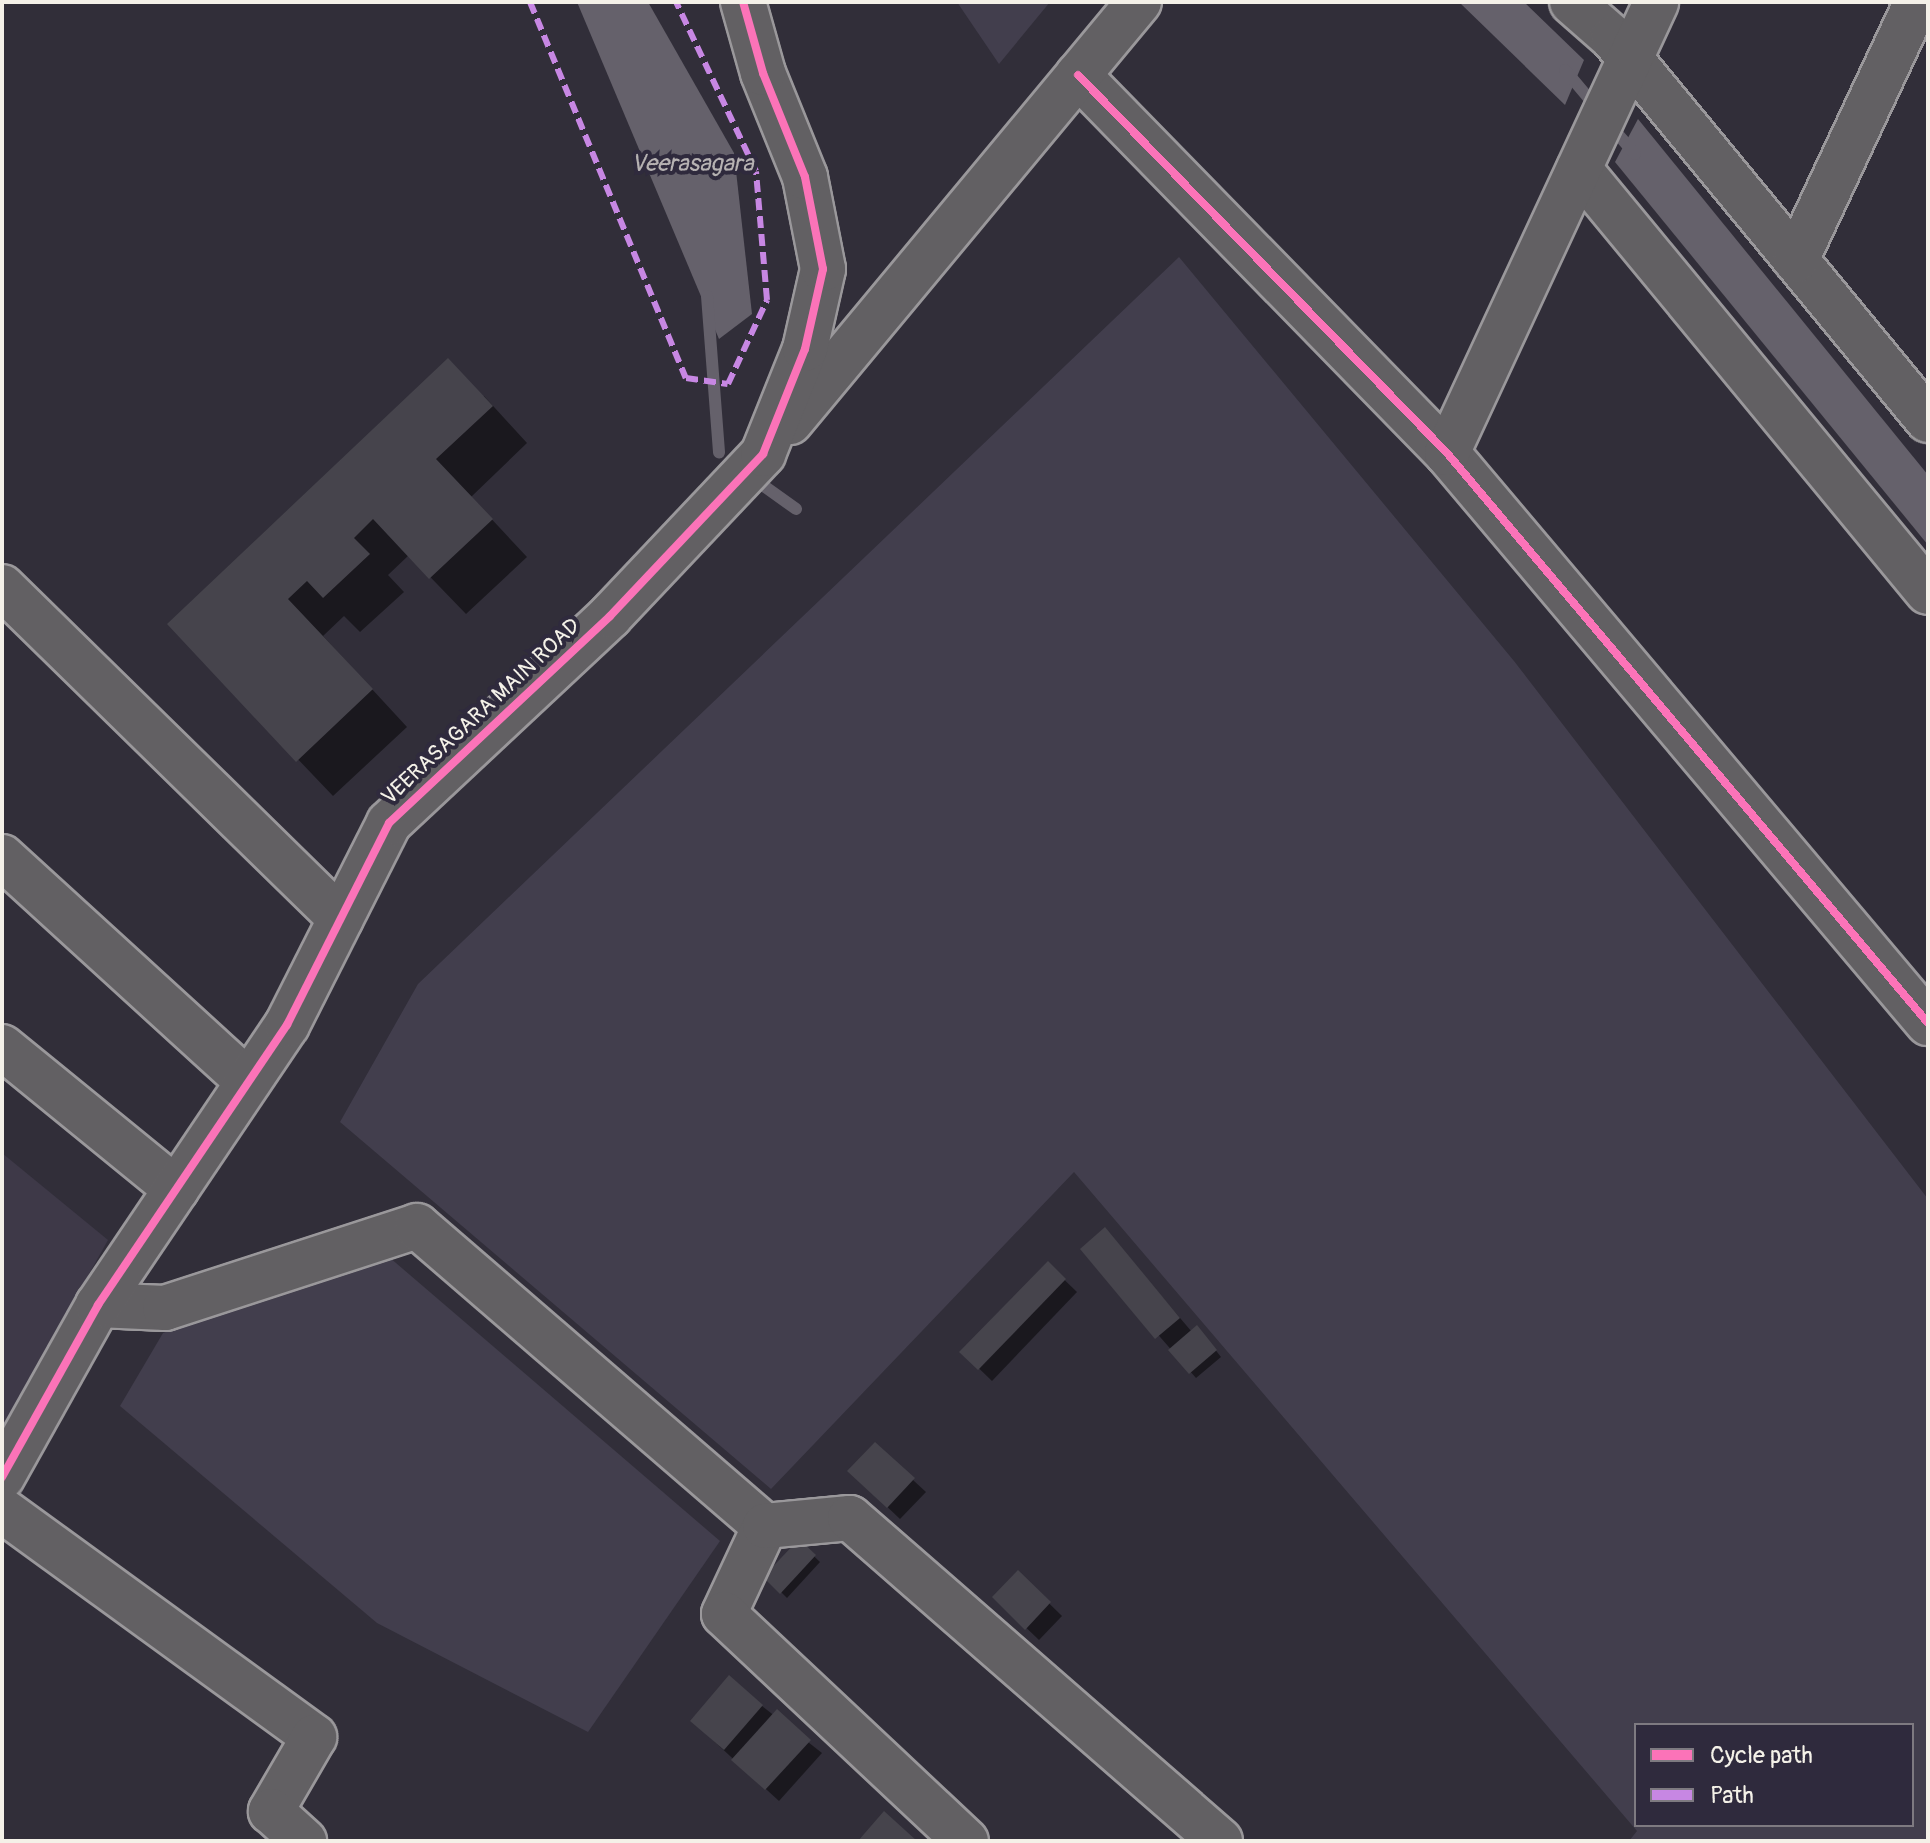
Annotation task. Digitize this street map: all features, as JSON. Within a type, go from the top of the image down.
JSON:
[{"type":"street","name":"VEERASAGARA MAIN ROAD","points":[[2,1477],[98,1305],[287,1025],[389,823],[610,616],[763,454],[805,349],[823,269],[805,177],[763,73],[743,2]]},
{"type":"street","points":[[763,454],[1139,2]]},
{"type":"street","points":[[1572,2],[1622,76],[1796,260],[1928,420]]},
{"type":"street","points":[[1447,453],[1656,2]]},
{"type":"street","points":[[1796,260],[1917,2]]},
{"type":"street","points":[[1078,75],[1447,453],[1928,1023]]},
{"type":"street","points":[[1585,155],[1928,592]]},
{"type":"street","points":[[2,587],[341,919]]},
{"type":"street","points":[[2,857],[248,1082]]},
{"type":"street","points":[[2,1047],[176,1189]]},
{"type":"street","points":[[98,1305],[165,1308],[417,1226],[765,1526],[850,1518],[1220,1841]]},
{"type":"street","points":[[2,1510],[314,1737],[271,1811],[304,1841]]},
{"type":"street","points":[[765,1526],[724,1614],[966,1841]]},
{"type":"shaded area","points":[[957,2],[1050,2],[999,64]]},
{"type":"shaded area","points":[[1179,257],[1514,661],[1928,1199],[1928,1841],[1629,1841],[1637,1831],[1074,1172],[771,1489],[340,1122],[418,984]]},
{"type":"shaded area","points":[[2,1153],[108,1240],[2,1430]]},
{"type":"shaded area","points":[[382,1251],[720,1541],[588,1732],[377,1623],[120,1406],[163,1333]]},
{"type":"water","name":"Veerasagara","points":[[577,2],[648,2],[734,153],[752,314],[719,339]]},
{"type":"water","points":[[1459,2],[1524,2],[1584,60],[1565,105]]},
{"type":"water","points":[[1638,119],[1928,475],[1928,545],[1615,162]]},
{"type":"building","points":[[448,358],[493,406],[436,459],[493,519],[429,579],[373,519],[354,538],[370,554],[323,598],[307,581],[288,599],[373,689],[296,762],[167,624]]},
{"type":"building","points":[[1105,1227],[1180,1318],[1155,1339],[1080,1249]]},
{"type":"building","points":[[1048,1261],[1066,1279],[978,1370],[959,1352]]},
{"type":"building","points":[[1197,1325],[1217,1350],[1189,1374],[1168,1350]]},
{"type":"building","points":[[875,1442],[915,1478],[887,1508],[847,1471]]},
{"type":"building","points":[[799,1539],[816,1555],[780,1594],[763,1577]]},
{"type":"building","points":[[1018,1570],[1051,1602],[1025,1630],[992,1597]]},
{"type":"building","points":[[729,1675],[763,1705],[724,1750],[690,1721]]},
{"type":"building","points":[[777,1709],[811,1740],[765,1790],[731,1760]]},
{"type":"building","points":[[884,1811],[917,1841],[858,1841]]},
{"type":"waterway","points":[[1565,70],[1597,108]]},
{"type":"waterway","points":[[1608,123],[1635,154]]},
{"type":"waterway","points":[[707,296],[719,453]]},
{"type":"waterway","points":[[761,484],[796,509]]},
{"type":"marked path","points":[[530,2],[686,378],[728,384],[767,300],[756,171],[676,2]]},
{"type":"cycle path","points":[[2,1477],[98,1305],[287,1025],[389,823],[610,616],[763,454],[805,349],[823,269],[805,177],[763,73],[743,2]]},
{"type":"cycle path","points":[[1078,75],[1447,453],[1928,1023]]}]
